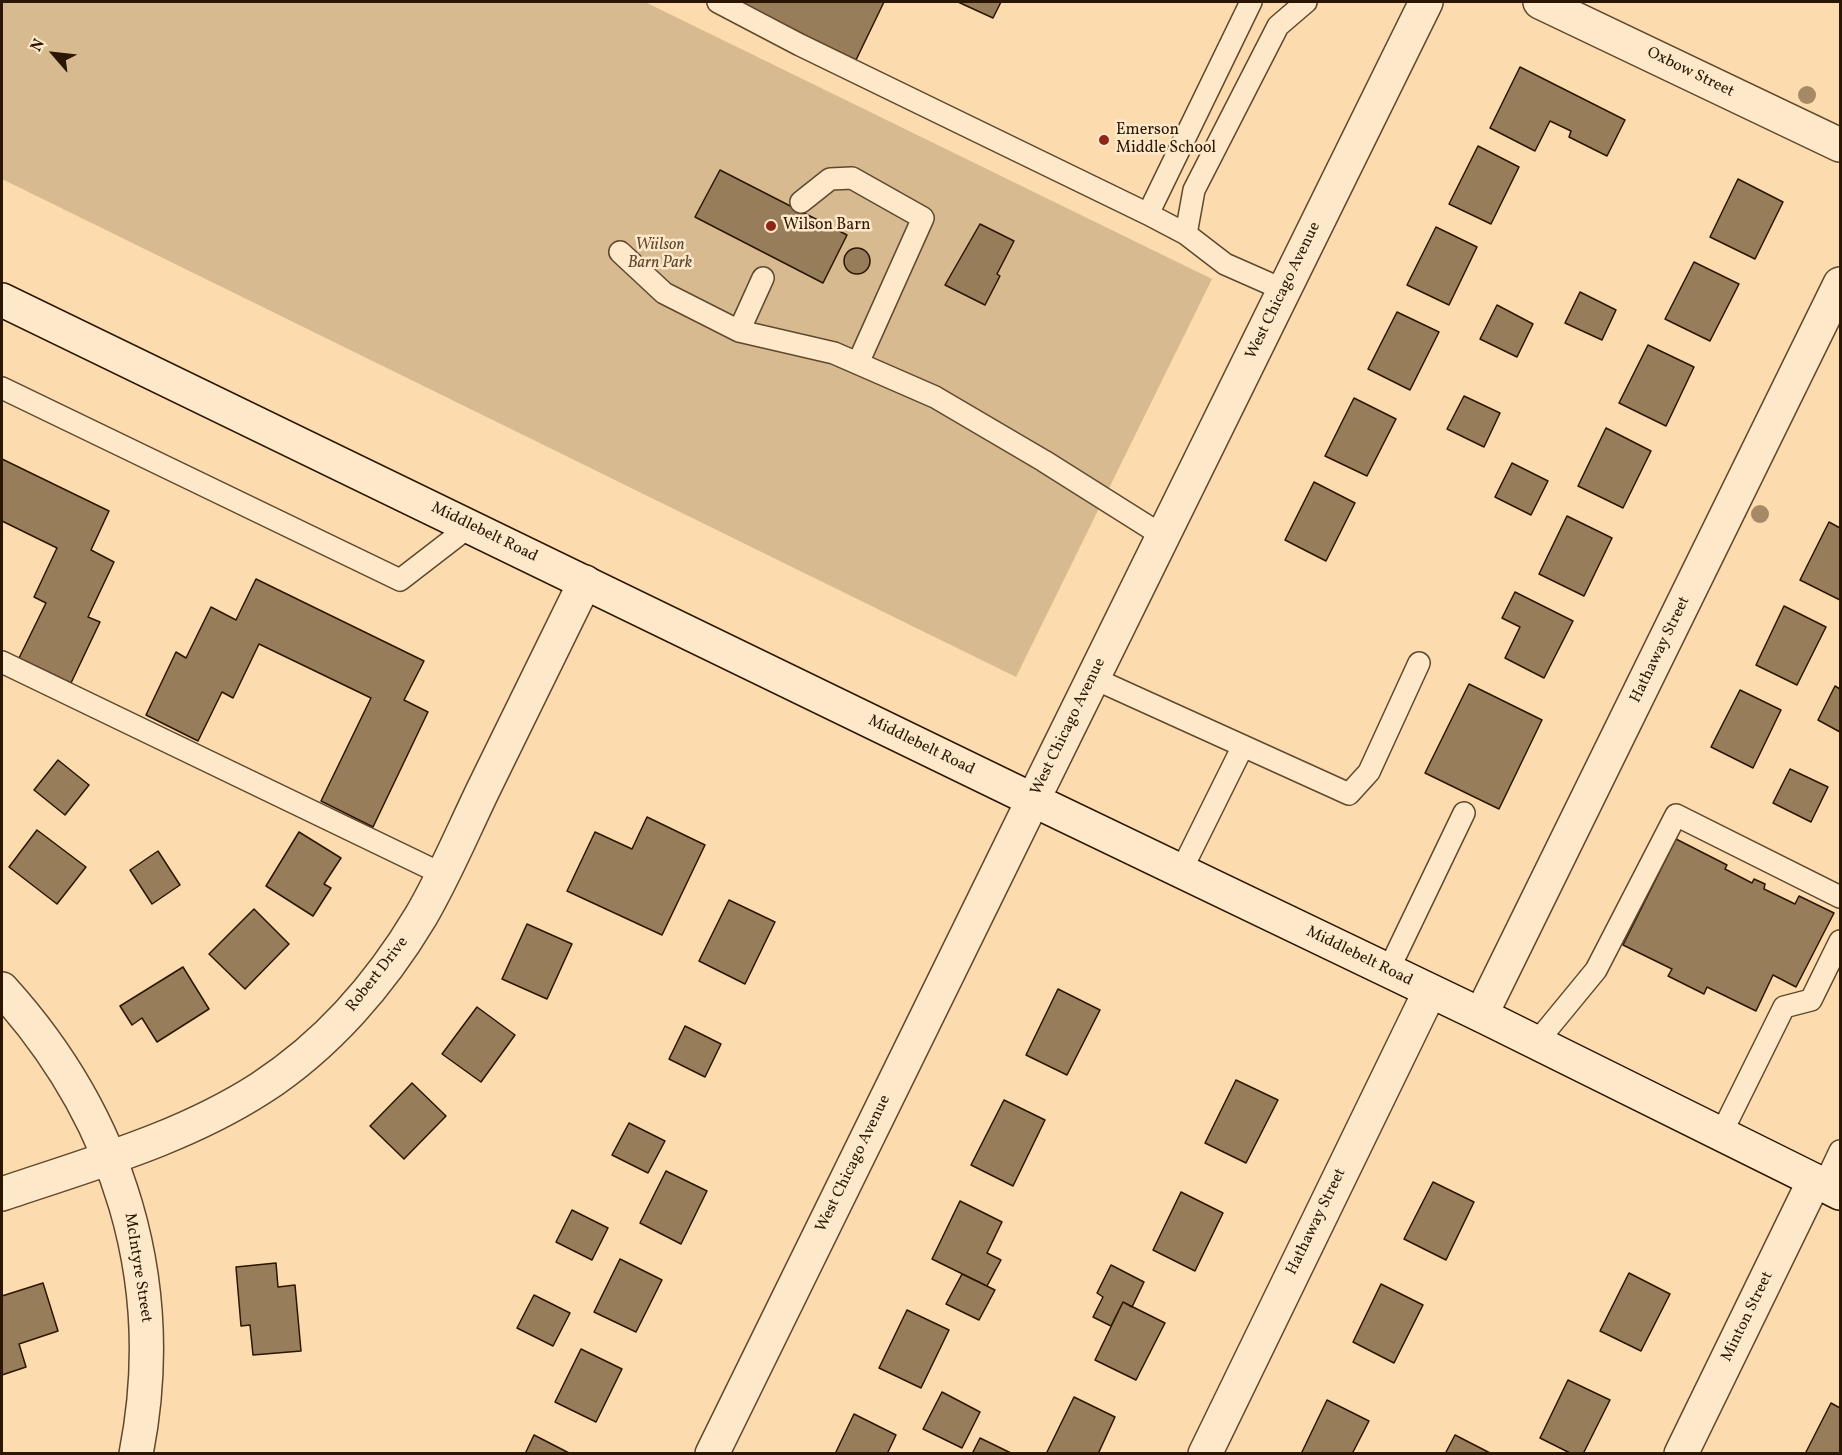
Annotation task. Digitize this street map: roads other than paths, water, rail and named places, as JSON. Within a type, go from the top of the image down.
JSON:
[{"type":"street","name":"West Chicago Avenue","points":[[712,1454],[1426,2]]},
{"type":"street","name":"Oxbow Street","points":[[1540,2],[1840,145]]},
{"type":"street","name":"Hathaway Street","points":[[1481,1016],[1840,284]]},
{"type":"street","name":"Middlebelt Road","points":[[2,300],[1536,1042],[1826,1186]]},
{"type":"street","name":"Robert Drive","points":[[2,1194],[158,1140],[212,1117],[262,1087],[309,1052],[350,1012],[388,967],[422,915],[585,582]]},
{"type":"street","name":"McIntyre Street","points":[[2,989],[51,1049],[75,1086],[89,1112],[127,1204],[134,1232],[143,1291],[147,1336],[142,1425],[136,1454]]},
{"type":"street","name":"Hathaway Street","points":[[1205,1454],[1430,991]]},
{"type":"street","name":"Minton Street","points":[[1686,1452],[1826,1186]]},
{"type":"lane","points":[[718,2],[800,45],[1148,214],[1186,234],[1226,264],[1284,290]]},
{"type":"lane","points":[[1148,214],[1251,2]]},
{"type":"lane","points":[[1186,234],[1194,190],[1278,26],[1306,2]]},
{"type":"lane","points":[[801,202],[830,179],[852,178],[923,218],[858,363]]},
{"type":"lane","points":[[620,252],[664,292],[740,331],[834,353],[940,399],[1163,536]]},
{"type":"lane","points":[[740,331],[763,278]]},
{"type":"lane","points":[[2,388],[400,580],[470,526]]},
{"type":"lane","points":[[2,662],[442,874]]},
{"type":"lane","points":[[1093,678],[1349,794],[1369,772],[1419,663]]},
{"type":"lane","points":[[1181,871],[1243,746]]},
{"type":"lane","points":[[1388,971],[1464,813]]},
{"type":"lane","points":[[1536,1042],[1596,970],[1676,815],[1840,897]]},
{"type":"lane","points":[[1721,1134],[1784,1007],[1810,1000],[1840,941]]},
{"type":"lane","points":[[1826,1186],[1840,1151]]},
{"type":"place","name":"Emerson Middle School","points":[[1104,140]]},
{"type":"place","name":"Wilson Barn","points":[[771,226]]},
{"type":"park label","name":"Wiilson Barn Park","points":[[660,255]]}]
